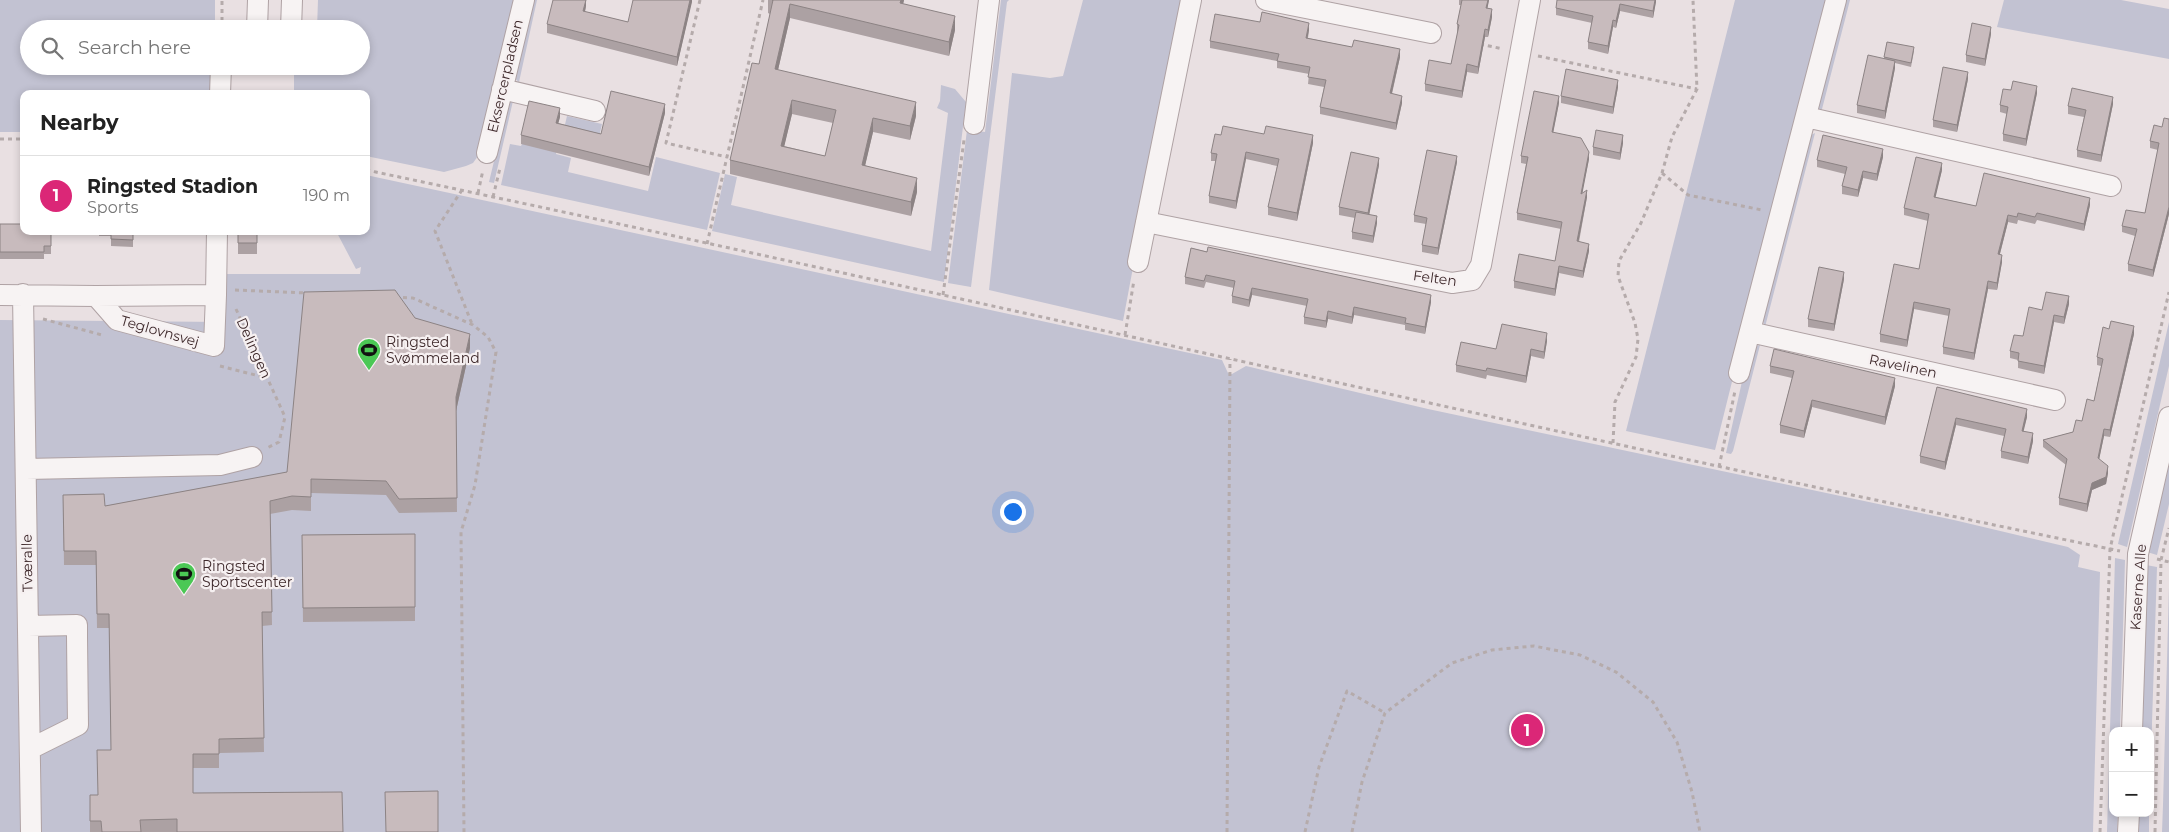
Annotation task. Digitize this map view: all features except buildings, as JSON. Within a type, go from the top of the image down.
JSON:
[{"type":"street","points":[[257,20],[258,0]]},
{"type":"street","points":[[291,20],[292,0]]},
{"type":"street","name":"Eksercerpladsen","points":[[487,152],[524,0]]},
{"type":"street","points":[[974,124],[989,0]]},
{"type":"street","points":[[1138,262],[1191,0]]},
{"type":"street","points":[[1266,0],[1431,33]]},
{"type":"street","name":"Felten","points":[[1146,222],[1452,283],[1472,280],[1482,265],[1530,0]]},
{"type":"street","points":[[1739,373],[1836,0]]},
{"type":"street","points":[[220,90],[221,75]]},
{"type":"street","points":[[502,89],[595,111]]},
{"type":"street","points":[[1806,117],[2111,186]]},
{"type":"street","points":[[216,295],[217,235]]},
{"type":"street","name":"Teglovnsvej","points":[[0,294],[96,296],[216,295],[214,346],[117,320],[96,296]]},
{"type":"street","name":"Tværalle","points":[[23,294],[31,832]]},
{"type":"street","name":"Ravelinen","points":[[1750,332],[2055,400]]},
{"type":"street","name":"Kaserne Alle","points":[[2132,727],[2138,554],[2169,416]]},
{"type":"street","points":[[26,469],[220,465],[252,456]]},
{"type":"street","points":[[28,626],[77,625],[78,726],[30,749]]},
{"type":"street","points":[[2128,832],[2129,817]]},
{"type":"path","points":[[222,0],[222,20]]},
{"type":"path","points":[[700,0],[666,143],[727,157]]},
{"type":"path","points":[[707,244],[764,0]]},
{"type":"path","points":[[1613,443],[1614,402],[1636,356],[1638,340],[1635,323],[1618,276],[1619,261],[1641,223],[1662,173],[1672,138],[1697,89],[1693,0]]},
{"type":"path","points":[[1639,77],[1697,89]]},
{"type":"path","points":[[943,295],[966,127],[974,124]]},
{"type":"path","points":[[0,139],[20,140]]},
{"type":"path","points":[[370,171],[1230,358],[1718,467],[2169,562]]},
{"type":"path","points":[[1662,173],[1688,195],[1781,213]]},
{"type":"path","points":[[462,190],[435,231],[473,325]]},
{"type":"path","points":[[1125,335],[1138,262]]},
{"type":"path","points":[[216,295],[233,290],[311,293]]},
{"type":"path","name":"Delingen","points":[[216,295],[235,307],[285,417],[279,442],[252,456]]},
{"type":"path","points":[[387,296],[413,298],[473,325],[488,337],[496,352],[475,485],[461,532],[464,832]]},
{"type":"path","points":[[1227,832],[1230,358]]},
{"type":"path","points":[[1718,467],[1739,373]]},
{"type":"path","points":[[2155,832],[2161,560],[2169,528]]},
{"type":"path","points":[[1352,832],[1362,782],[1385,714],[1452,663],[1492,650],[1534,646],[1580,655],[1616,672],[1652,702],[1677,742],[1692,792],[1700,832]]},
{"type":"path","points":[[1305,832],[1319,767],[1347,691],[1385,714]]},
{"type":"shaded area","points":[[0,0],[215,0],[215,20],[20,20],[20,75],[214,75],[213,90],[20,90],[20,132],[0,132]]},
{"type":"shaded area","points":[[318,0],[515,0],[478,156],[473,163],[444,172],[370,157],[370,90],[294,90],[294,75],[370,75],[370,20],[317,20]]},
{"type":"shaded area","points":[[532,0],[537,0],[519,82],[514,78]]},
{"type":"shaded area","points":[[1001,0],[1009,0],[1007,2],[971,287],[948,283],[967,130],[985,132]]},
{"type":"shaded area","points":[[1083,0],[1183,0],[1123,321],[989,290],[1012,73],[1050,78],[1063,76]]},
{"type":"shaded area","points":[[1735,0],[1827,0],[1715,450],[1626,431]]},
{"type":"shaded area","points":[[1845,0],[1850,0],[1821,113],[1817,105]]},
{"type":"shaded area","points":[[2004,0],[2121,0],[2169,9],[2169,59],[1997,27]]},
{"type":"shaded area","points":[[941,85],[955,89],[966,102],[944,282],[712,231],[725,174],[737,177],[731,205],[931,251],[948,113],[937,108],[940,101]]},
{"type":"shaded area","points":[[513,101],[494,183],[489,182],[508,103]]},
{"type":"shaded area","points":[[567,116],[602,124],[599,137],[563,133]]},
{"type":"shaded area","points":[[1815,133],[1765,327],[1761,316],[1809,136]]},
{"type":"shaded area","points":[[560,138],[556,154],[571,158],[568,172],[648,191],[656,157],[720,173],[707,230],[501,185],[510,144],[521,146],[522,144]]},
{"type":"shaded area","points":[[370,176],[1222,360],[1228,373],[1232,374],[1246,366],[1428,409],[1954,520],[2068,547],[2080,555],[2078,567],[2100,572],[2093,832],[0,832],[0,320],[224,322],[226,274],[360,274],[361,267],[356,269],[338,235],[370,235]]},
{"type":"shaded area","points":[[2169,322],[2169,366],[2127,547],[2118,544]]},
{"type":"shaded area","points":[[1760,345],[1733,451],[1731,454],[1726,453],[1743,377],[1755,346]]},
{"type":"shaded area","points":[[2169,458],[2169,504],[2157,555],[2147,552]]},
{"type":"shaded area","points":[[2115,558],[2125,560],[2120,727],[2110,727]]},
{"type":"shaded area","points":[[2146,565],[2157,567],[2152,727],[2141,727]]},
{"type":"shaded area","points":[[2169,587],[2169,832],[2162,832],[2163,805]]},
{"type":"shaded area","points":[[2109,764],[2109,817],[2118,817],[2117,832],[2107,832]]},
{"type":"shaded area","points":[[2139,817],[2149,817],[2149,832],[2138,832]]},
{"type":"place","name":"Ringsted Svømmeland","points":[[369,371]]},
{"type":"place","name":"Ringsted Sportscenter","points":[[184,595]]},
{"type":"place","name":"Ringsted Stadion","points":[[1527,730]]}]
